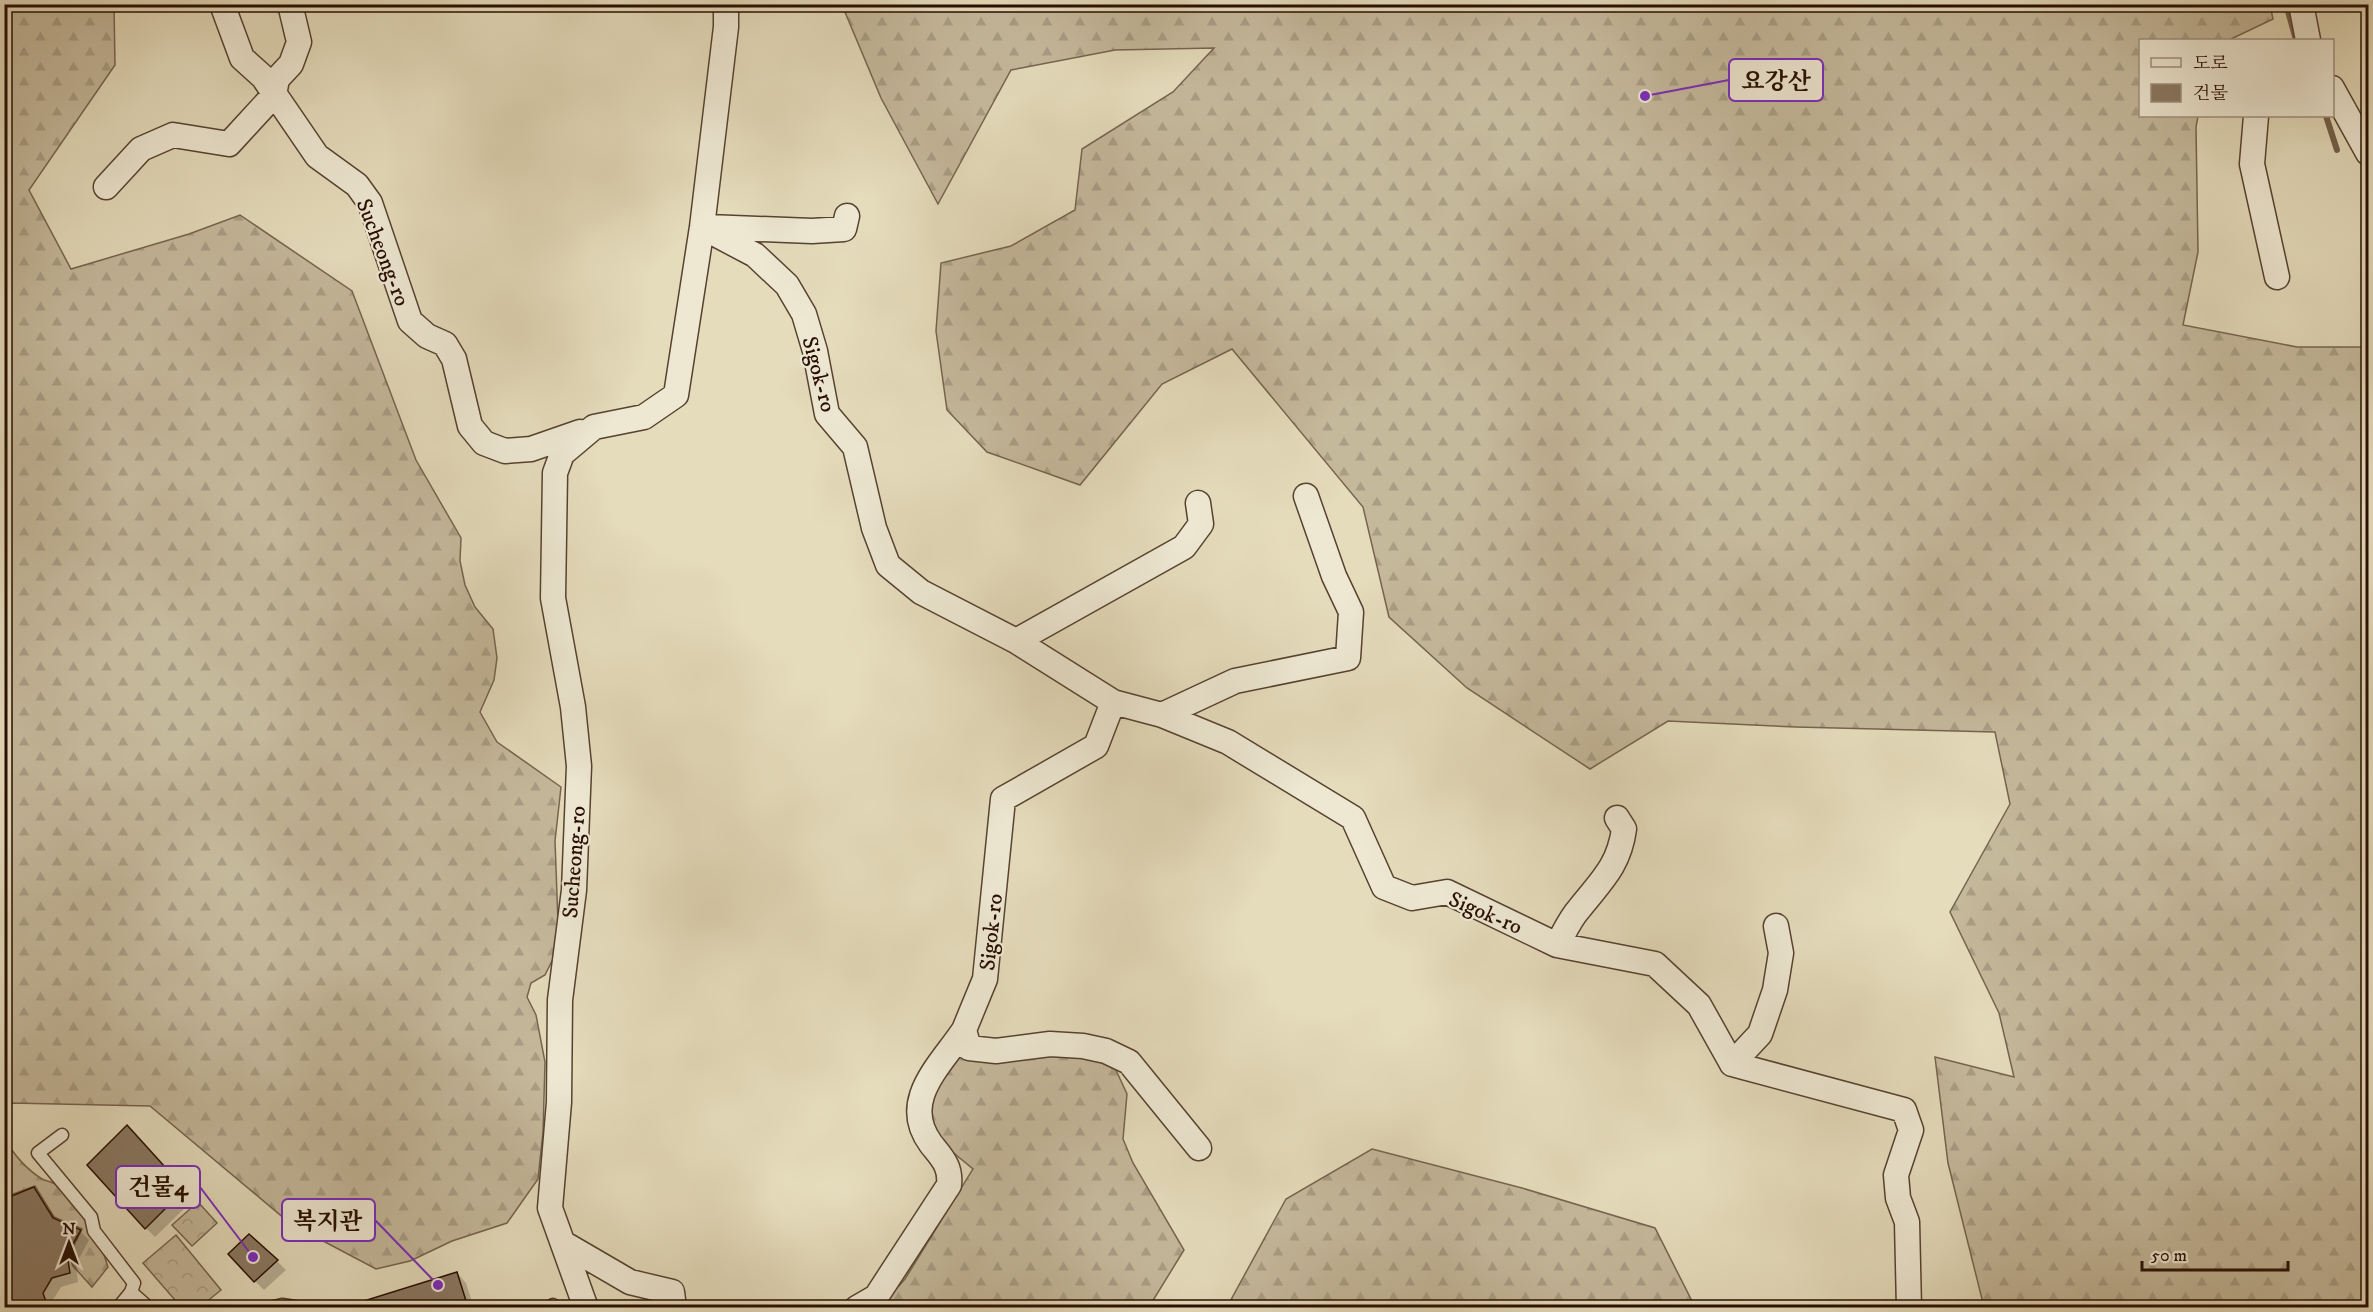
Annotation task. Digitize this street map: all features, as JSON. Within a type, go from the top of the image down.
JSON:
[{"type":"street","name":"Sucheong-ro","points":[[222,4],[242,58],[263,77],[317,156],[357,185],[370,203],[410,321],[427,336],[445,344],[454,359],[470,426],[484,443],[505,451],[531,449],[594,428],[644,417],[676,394],[702,226],[726,27],[726,4]]},
{"type":"street","points":[[106,187],[141,149],[173,135],[229,144],[274,95],[277,79],[291,64],[299,42],[290,4]]},
{"type":"street","points":[[2301,4],[2308,39]]},
{"type":"street","points":[[2334,92],[2368,153]]},
{"type":"street","points":[[2256,117],[2252,164],[2277,277]]},
{"type":"street","points":[[702,226],[812,231],[844,229],[847,216]]},
{"type":"street","name":"Sigok-ro","points":[[702,226],[755,255],[787,285],[804,314],[815,351],[827,414],[855,447],[874,528],[888,565],[921,592],[1017,641],[1113,702],[1162,715],[1228,742],[1353,818],[1384,887],[1412,898],[1447,892],[1557,945],[1655,964],[1699,1005],[1732,1064]]},
{"type":"street","name":"Sucheong-ro","points":[[586,1308],[550,1208],[559,1102],[560,1000],[574,890],[579,766],[573,707],[553,598],[555,473],[562,454],[594,428]]},
{"type":"street","points":[[1162,715],[1235,681],[1348,657],[1351,612],[1334,576],[1306,496]]},
{"type":"street","points":[[1017,641],[1184,547],[1201,524],[1198,503]]},
{"type":"street","name":"Sigok-ro","points":[[964,1030],[985,979],[1003,799],[1096,746],[1113,702]]},
{"type":"street","points":[[1557,945],[1578,910],[1600,887],[1621,852],[1624,829],[1617,818]]},
{"type":"street","points":[[1776,926],[1781,953],[1775,990],[1760,1034],[1732,1064],[1904,1110],[1911,1130],[1896,1175],[1898,1198],[1907,1222],[1909,1308]]},
{"type":"street","points":[[964,1030],[969,1048],[996,1051],[1050,1044],[1083,1046],[1106,1051],[1129,1062],[1199,1148]]},
{"type":"street","points":[[857,1308],[876,1297],[949,1185],[950,1173],[944,1159],[922,1130],[918,1103],[924,1088],[964,1030]]},
{"type":"street","points":[[563,1243],[630,1282],[672,1292],[674,1308]]},
{"type":"lane","points":[[62,1135],[38,1153],[91,1217],[94,1231],[134,1283],[131,1292],[118,1308]]},
{"type":"lane","points":[[131,1292],[149,1308]]},
{"type":"lane","points":[[270,1308],[282,1305],[301,1308]]},
{"type":"green space","points":[[5,5],[114,5],[115,65],[29,190],[71,269],[189,234],[240,215],[352,291],[416,460],[461,538],[460,561],[465,585],[475,607],[493,629],[497,658],[494,680],[480,712],[497,742],[561,787],[555,841],[558,922],[556,953],[545,975],[531,983],[527,997],[536,1015],[545,1062],[543,1132],[538,1179],[507,1223],[452,1241],[410,1261],[376,1269],[291,1224],[150,1106],[10,1103],[5,1111]]},
{"type":"green space","points":[[842,5],[2270,5],[2273,19],[2231,39],[2139,39],[2139,117],[2198,117],[2196,127],[2198,252],[2183,325],[2297,347],[2368,347],[2368,1307],[1984,1307],[1948,1163],[1935,1057],[2014,1077],[1999,1013],[1950,912],[2010,804],[1995,732],[1668,721],[1590,769],[1467,688],[1389,617],[1363,507],[1232,349],[1162,384],[1080,485],[987,452],[947,410],[936,331],[941,263],[1011,246],[1075,210],[1082,149],[1173,92],[1214,48],[1115,50],[1011,70],[938,204],[881,98]]},
{"type":"green space","points":[[1083,1053],[1115,1068],[1127,1094],[1123,1139],[1133,1163],[1184,1250],[1149,1307],[879,1308],[905,1279],[973,1169],[944,1145],[930,1126],[927,1097],[960,1057],[985,1062],[1030,1055]]},
{"type":"green space","points":[[4,1138],[16,1156],[31,1171],[55,1184],[72,1201],[94,1234],[108,1267],[92,1287],[73,1266],[69,1255],[82,1229],[54,1217],[35,1186],[5,1197]]},
{"type":"green space","points":[[1372,1149],[1522,1188],[1655,1228],[1695,1307],[1227,1307],[1286,1199]]},
{"type":"green space","points":[[198,1202],[217,1223],[192,1246],[172,1225]]},
{"type":"green space","points":[[176,1235],[221,1290],[200,1307],[181,1307],[143,1263]]},
{"type":"building","points":[[127,1125],[185,1189],[145,1229],[87,1165]]},
{"type":"building","points":[[34,1187],[53,1218],[81,1230],[67,1254],[70,1273],[52,1278],[43,1293],[48,1308],[4,1308],[4,1199]]},
{"type":"building","points":[[249,1234],[278,1260],[254,1282],[228,1254]]},
{"type":"building","points":[[457,1272],[467,1304],[455,1308],[354,1308],[354,1304]]},
{"type":"waterway","points":[[2286,4],[2296,39]]},
{"type":"waterway","points":[[2326,117],[2337,150]]},
{"type":"place","name":"요강산","points":[[1645,96]]},
{"type":"place","name":"건물4","points":[[253,1257]]},
{"type":"place","name":"복지관","points":[[438,1285]]}]
